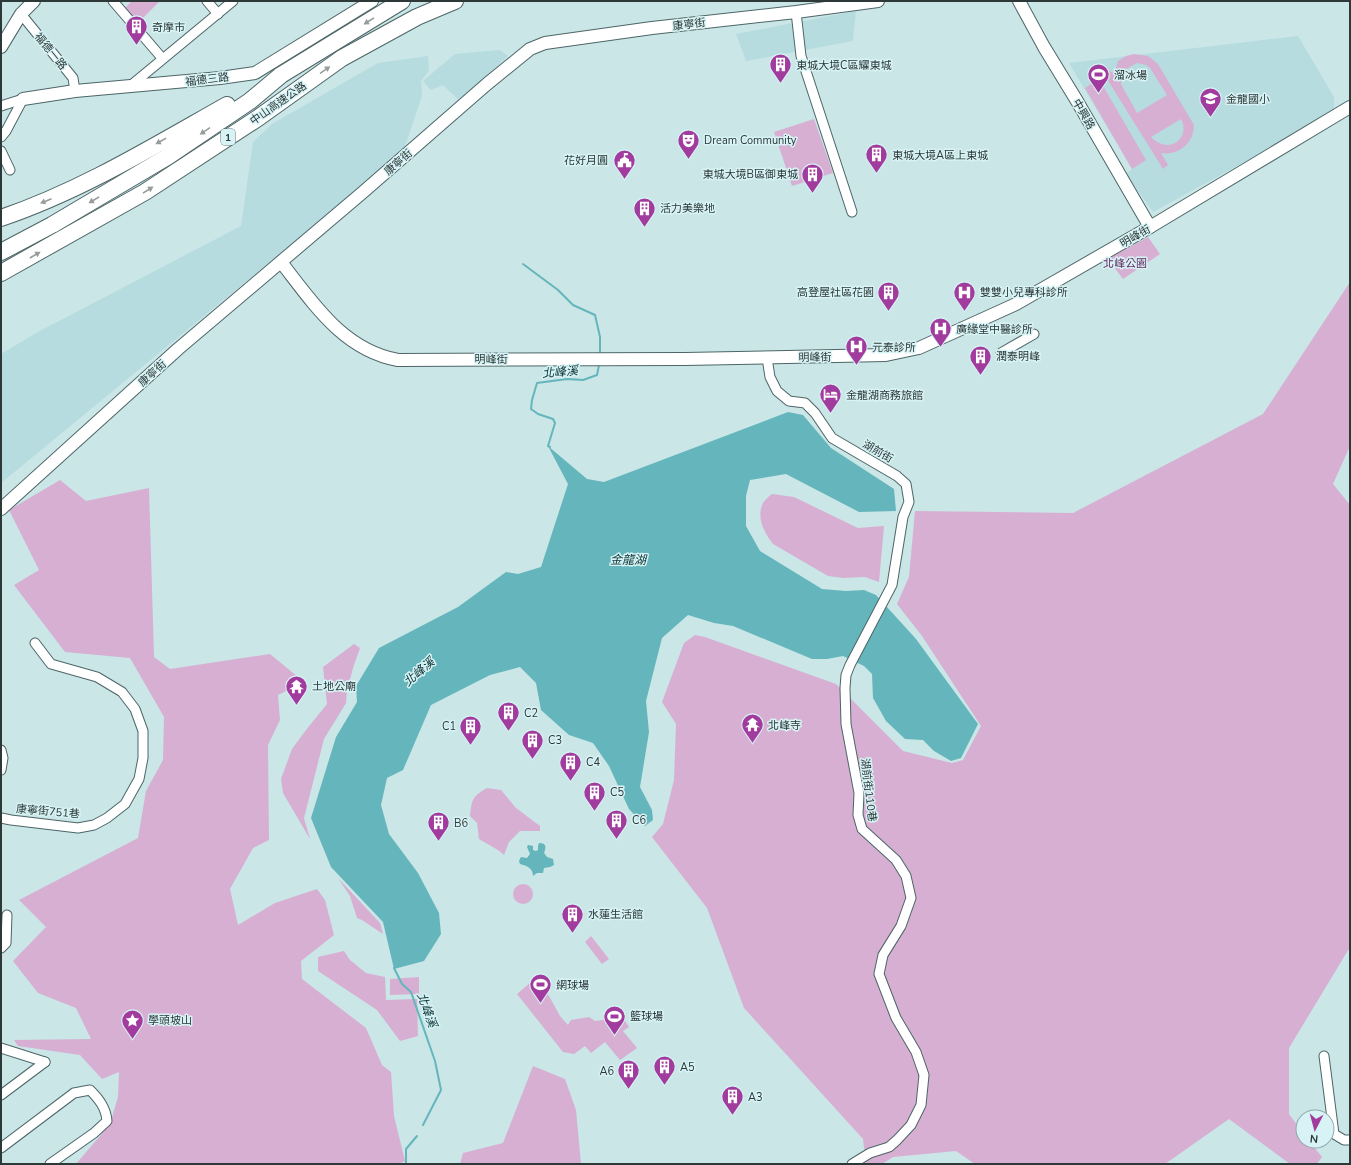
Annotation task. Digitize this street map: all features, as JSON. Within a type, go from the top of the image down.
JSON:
[{"type":"highway","name":"中山高速公路","points":[[1,252],[52,225],[167,156],[250,101],[281,75],[402,1]]},
{"type":"highway","name":"中山高速公路","points":[[1,273],[145,192],[258,118],[342,58],[417,17],[455,1]]},
{"type":"highway","points":[[1,218],[23,211],[74,189],[281,75]]},
{"type":"street","points":[[1,47],[21,14],[34,1]]},
{"type":"street","points":[[113,1],[162,58]]},
{"type":"street","points":[[207,1],[218,14]]},
{"type":"street","points":[[129,87],[162,58],[234,1]]},
{"type":"street","name":"福德三路","points":[[23,99],[75,91],[220,78],[255,73],[372,1]]},
{"type":"street","name":"康寧街","points":[[1,509],[178,349],[362,194],[487,84],[530,49],[545,42],[878,1]]},
{"type":"street","name":"中興路","points":[[1018,1],[1150,227]]},
{"type":"street","points":[[796,12],[801,56],[852,212]]},
{"type":"street","name":"福德一路","points":[[21,14],[73,78],[75,91]]},
{"type":"street","points":[[2,104],[23,99]]},
{"type":"street","points":[[1,137],[6,132],[23,99]]},
{"type":"street","name":"明峰街","points":[[281,262],[319,312],[344,335],[361,346],[385,357],[398,360],[767,358],[886,355],[919,348],[1016,304],[1150,227],[1350,107]]},
{"type":"street","points":[[1,151],[10,170]]},
{"type":"street","points":[[1001,353],[1034,334]]},
{"type":"street","name":"湖前街","points":[[767,358],[770,377],[777,391],[789,401],[805,402],[815,413],[832,438],[897,476],[906,484],[908,502],[903,517],[892,585],[885,598]]},
{"type":"street","name":"湖前街110巷","points":[[852,1164],[870,1153],[889,1147],[911,1125],[921,1105],[924,1075],[916,1052],[896,1018],[879,974],[883,955],[901,926],[910,898],[906,876],[896,860],[862,829],[858,815],[859,793],[846,716],[846,675],[885,598]]},
{"type":"street","name":"康寧街751巷","points":[[1,818],[78,828],[94,825],[107,818],[125,804],[139,779],[143,758],[143,731],[135,710],[122,692],[97,676],[51,664],[35,643]]},
{"type":"street","points":[[1,750],[3,758],[1,770]]},
{"type":"street","points":[[1,948],[6,943],[8,915]]},
{"type":"street","points":[[1,1048],[45,1062],[1,1095]]},
{"type":"street","points":[[1324,1056],[1334,1134],[1344,1140],[1350,1140]]},
{"type":"street","points":[[1,1148],[74,1093],[90,1090],[98,1098],[106,1112],[107,1121],[94,1133],[50,1164]]},
{"type":"shaded area","points":[[856,11],[853,41],[746,61],[736,34]]},
{"type":"shaded area","name":"金龍國小","points":[[1298,36],[1334,97],[1334,108],[1285,140],[1153,212],[1126,174],[1132,169],[1069,63]]},
{"type":"shaded area","points":[[500,50],[508,56],[459,100],[443,85],[431,90],[423,81],[455,54]]},
{"type":"shaded area","points":[[428,56],[429,71],[421,81],[422,96],[404,149],[277,256],[1,483],[1,354],[36,333],[241,226],[253,142],[272,124],[378,63]]},
{"type":"green space","points":[[132,1],[160,1],[139,22],[125,8]]},
{"type":"green space","points":[[1134,54],[1148,56],[1158,64],[1194,125],[1191,137],[1184,147],[1174,152],[1161,153],[1168,165],[1163,169],[1102,71],[1107,67],[1111,72],[1115,72],[1118,61],[1126,56]],"holes":[[[1137,63],[1146,65],[1150,68],[1167,95],[1137,113],[1121,84],[1121,79],[1126,69]],[[1181,119],[1184,130],[1177,142],[1167,145],[1162,144],[1151,137]]]},
{"type":"green space","points":[[1099,79],[1146,160],[1132,169],[1085,88]]},
{"type":"green space","points":[[814,119],[833,173],[792,186],[774,132]]},
{"type":"green space","name":"北峰公園","points":[[1148,237],[1160,254],[1123,279],[1108,259]]},
{"type":"green space","points":[[1350,282],[1350,446],[1333,484],[1350,505],[1350,947],[1289,1048],[1289,1114],[1295,1122],[1295,1149],[1316,1149],[1322,1157],[1317,1164],[1290,1164],[1229,1119],[1165,1164],[975,1164],[956,1151],[893,1157],[882,1164],[866,1164],[863,1139],[744,1008],[707,908],[652,837],[663,824],[674,780],[676,724],[662,702],[684,643],[695,635],[705,637],[836,684],[903,751],[952,763],[963,760],[981,726],[922,636],[897,604],[909,577],[915,511],[1073,513],[1263,414]]},
{"type":"green space","points":[[60,480],[86,501],[149,488],[154,657],[170,669],[270,654],[304,682],[278,695],[280,720],[268,745],[269,840],[253,848],[230,889],[238,925],[275,903],[317,889],[325,900],[334,935],[301,961],[302,979],[366,1028],[382,1065],[391,1072],[394,1116],[405,1161],[399,1164],[76,1164],[110,1124],[118,1097],[119,1072],[102,1079],[80,1055],[18,1046],[14,1040],[91,1039],[76,1008],[38,993],[13,961],[46,927],[19,900],[138,838],[146,791],[163,760],[164,717],[130,658],[65,652],[14,585],[39,570],[9,510]]},
{"type":"green space","points":[[772,494],[794,497],[858,528],[884,526],[879,582],[865,577],[843,578],[828,576],[773,544],[764,530],[760,514],[763,503]]},
{"type":"green space","points":[[354,644],[360,648],[347,691],[346,703],[324,739],[304,818],[310,839],[283,793],[281,779],[292,749],[327,704],[323,667]]},
{"type":"green space","points":[[487,788],[501,790],[516,808],[540,826],[540,831],[520,831],[509,842],[504,855],[479,839],[477,823],[470,816],[471,806],[474,799],[478,794]]},
{"type":"green space","points":[[338,878],[380,923],[383,934],[357,918],[350,896]]},
{"type":"green space","points":[[519,884],[527,884],[533,890],[533,898],[527,904],[519,904],[513,898],[513,890]]},
{"type":"green space","points":[[591,936],[609,959],[602,964],[585,942]]},
{"type":"green space","points":[[344,951],[350,960],[366,973],[385,977],[386,1000],[417,999],[418,1036],[400,1041],[377,1010],[318,971],[318,957]]},
{"type":"green space","points":[[538,976],[560,1016],[568,1025],[571,1020],[589,1017],[595,1021],[617,1018],[625,1021],[629,1027],[623,1031],[637,1048],[620,1060],[605,1042],[591,1053],[585,1046],[574,1054],[563,1052],[517,994]]},
{"type":"green space","points":[[419,977],[419,994],[390,995],[390,979]]},
{"type":"green space","points":[[533,1066],[565,1079],[576,1110],[581,1164],[460,1164],[463,1153],[503,1143]]},
{"type":"water","name":"金龍湖","points":[[788,412],[803,415],[831,448],[894,489],[896,511],[859,512],[786,474],[750,480],[746,496],[746,526],[760,551],[822,589],[846,591],[864,590],[876,595],[916,639],[978,724],[961,758],[951,761],[934,751],[923,740],[905,739],[886,721],[873,698],[872,674],[864,666],[843,656],[827,659],[812,659],[733,626],[714,623],[688,615],[662,638],[646,701],[649,732],[640,787],[652,810],[653,820],[645,826],[629,809],[609,766],[593,743],[569,735],[541,710],[536,683],[520,667],[490,675],[431,705],[403,770],[387,778],[381,805],[389,834],[418,873],[439,913],[441,934],[424,961],[394,969],[383,922],[331,867],[311,818],[336,737],[357,702],[356,686],[379,648],[458,607],[506,572],[518,574],[541,567],[568,484],[548,446],[587,479],[604,482]]},
{"type":"water","points":[[539,843],[545,845],[544,853],[547,857],[553,859],[554,865],[544,868],[543,873],[537,873],[533,876],[531,869],[520,864],[519,861],[521,857],[527,858],[530,854],[527,847],[528,845],[533,846],[533,850],[536,851],[538,850]]},
{"type":"waterway","name":"北峰溪","points":[[523,264],[558,290],[573,305],[595,315],[600,337],[600,352]]},
{"type":"waterway","name":"北峰溪","points":[[550,447],[548,446],[555,423],[553,419],[538,414],[531,409],[537,383],[567,379],[583,380],[597,375],[599,365]]},
{"type":"waterway","name":"北峰溪","points":[[394,968],[402,984],[411,992],[435,1061],[441,1090],[423,1125]]},
{"type":"waterway","name":"北峰溪","points":[[406,1164],[406,1149],[417,1136]]},
{"type":"place","name":"奇摩市","points":[[136,46]]},
{"type":"place","name":"東城大境C區耀東城","points":[[780,84]]},
{"type":"place","name":"溜冰場","points":[[1098,94]]},
{"type":"place","name":"金龍國小","points":[[1210,118]]},
{"type":"place","name":"Dream Community","points":[[688,160]]},
{"type":"place","name":"東城大境A區上東城","points":[[876,174]]},
{"type":"place","name":"花好月圓","points":[[624,180]]},
{"type":"place","name":"東城大境B區御東城","points":[[813,194]]},
{"type":"place","name":"活力美樂地","points":[[644,228]]},
{"type":"place","name":"高登屋社區花園","points":[[889,312]]},
{"type":"place","name":"雙雙小兒專科診所","points":[[965,312]]},
{"type":"place","name":"廣緣堂中醫診所","points":[[940,348]]},
{"type":"place","name":"元泰診所","points":[[856,366]]},
{"type":"place","name":"潤泰明峰","points":[[980,376]]},
{"type":"place","name":"金龍湖商務旅館","points":[[831,414]]},
{"type":"place","name":"土地公廟","points":[[296,706]]},
{"type":"place","name":"C2","points":[[508,732]]},
{"type":"place","name":"北峰寺","points":[[752,744]]},
{"type":"place","name":"C1","points":[[471,746]]},
{"type":"place","name":"C3","points":[[533,760]]},
{"type":"place","name":"C4","points":[[570,782]]},
{"type":"place","name":"C5","points":[[594,812]]},
{"type":"place","name":"C6","points":[[617,840]]},
{"type":"place","name":"B6","points":[[438,842]]},
{"type":"place","name":"水蓮生活館","points":[[573,934]]},
{"type":"place","name":"網球場","points":[[540,1004]]},
{"type":"place","name":"籃球場","points":[[614,1036]]},
{"type":"place","name":"學頭坡山","points":[[133,1040]]},
{"type":"place","name":"A5","points":[[664,1086]]},
{"type":"place","name":"A6","points":[[629,1090]]},
{"type":"place","name":"A3","points":[[732,1116]]}]
